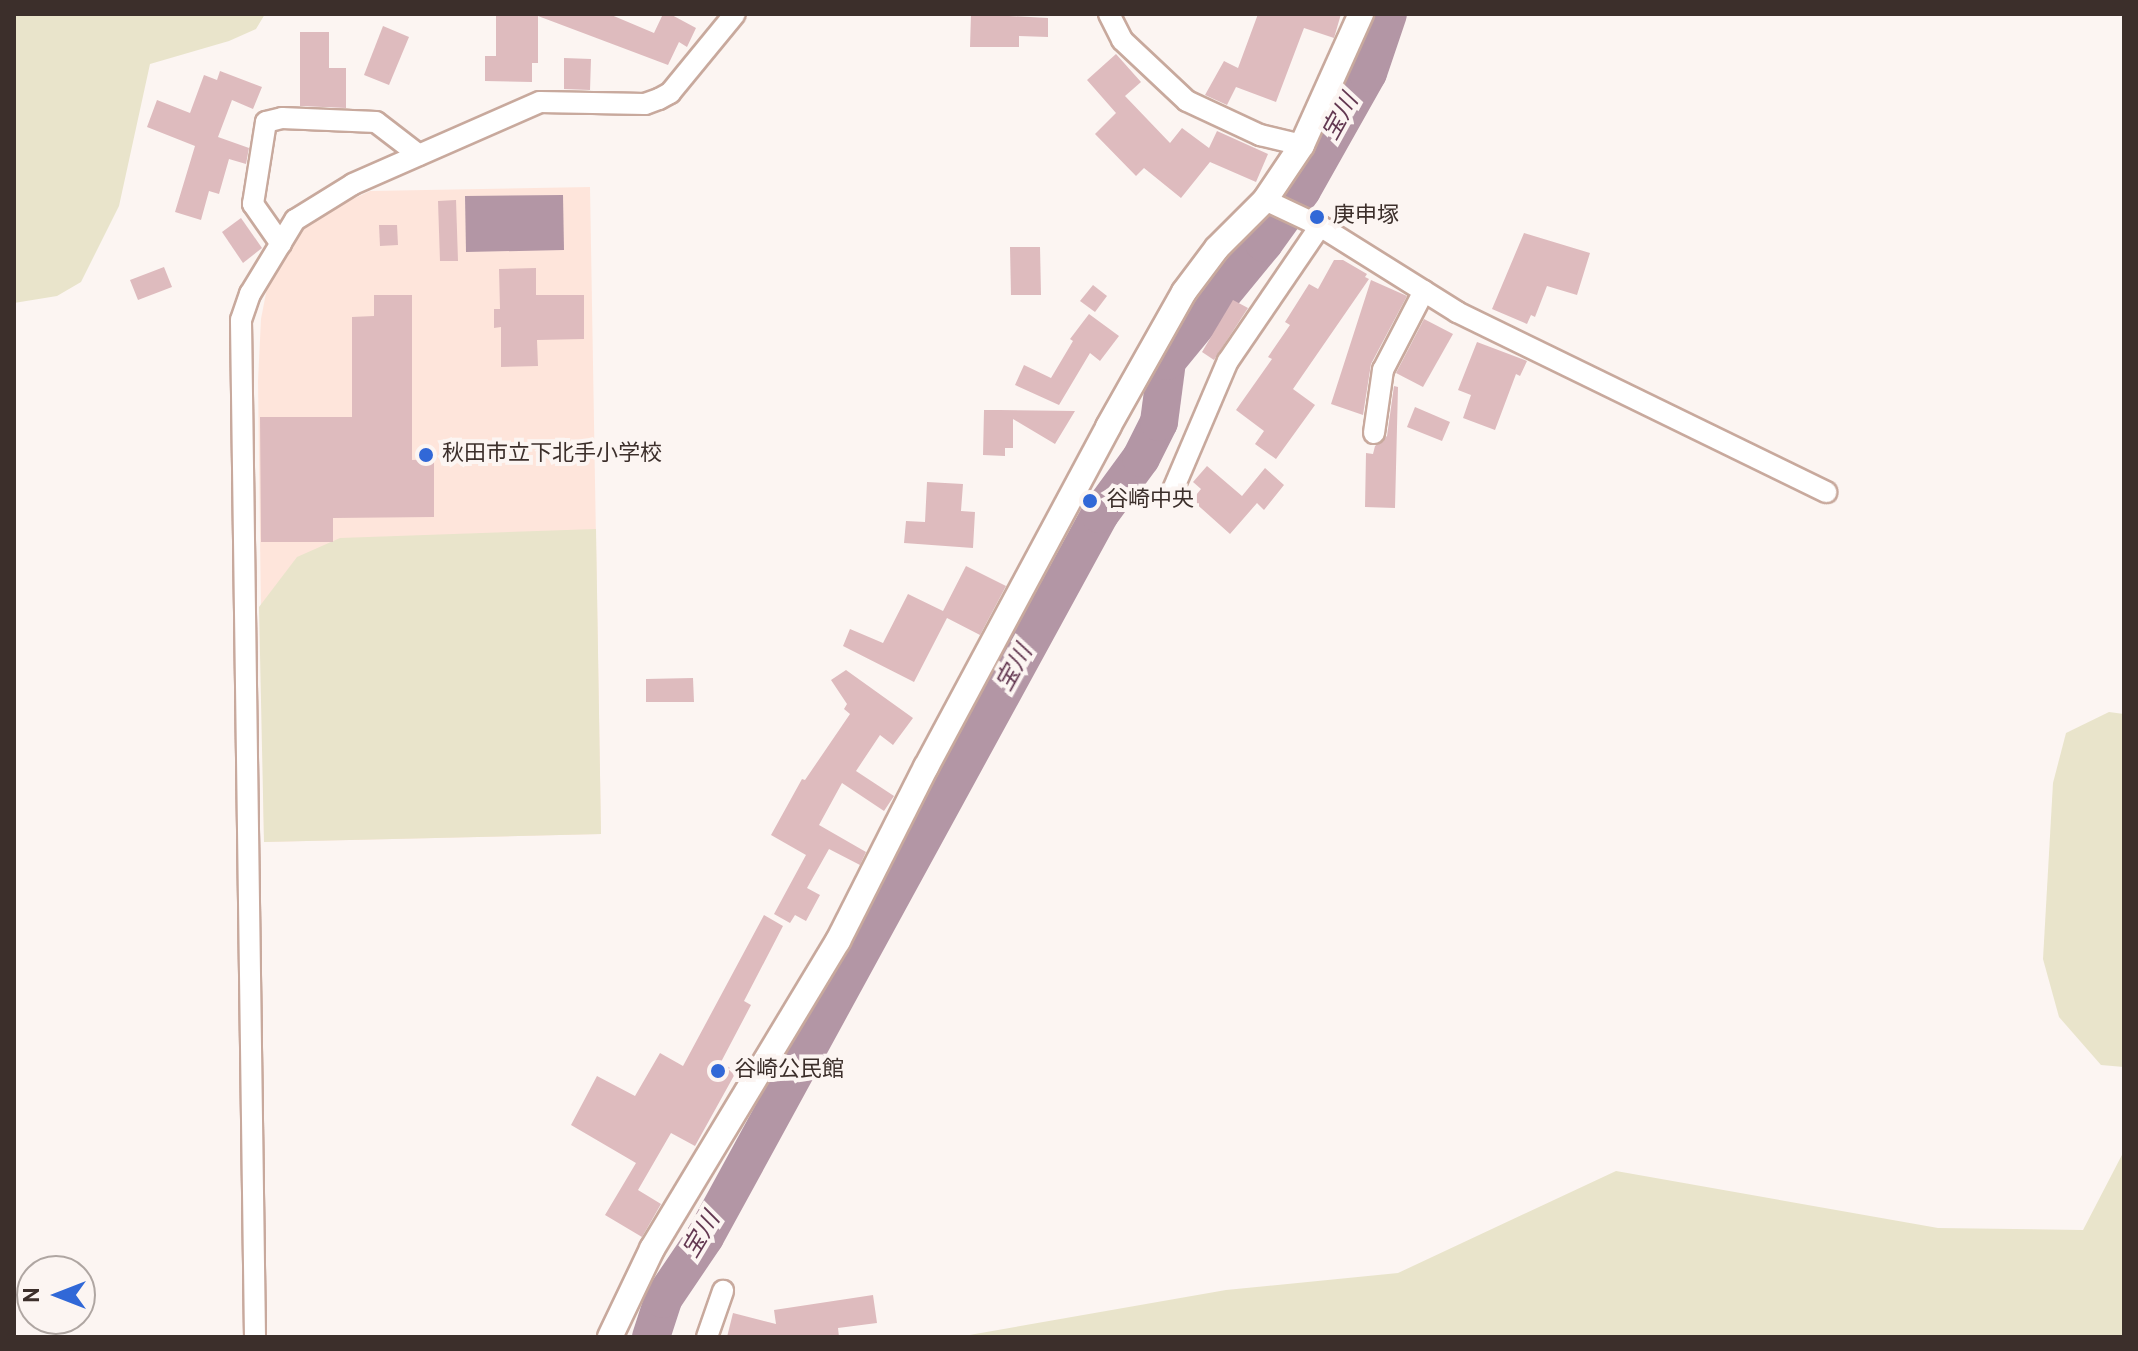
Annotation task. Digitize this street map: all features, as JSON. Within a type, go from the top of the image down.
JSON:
[{"type":"street","points":[[255,1337],[241,320],[250,294],[295,220],[353,184],[540,102],[645,104],[659,99],[670,93],[735,14]]},
{"type":"street","points":[[1109,14],[1122,40],[1187,101],[1260,135],[1302,145]]},
{"type":"street","points":[[610,1337],[652,1249],[838,941],[957,707],[1177,306],[1217,248],[1271,203],[1302,145],[1361,14]]},
{"type":"street","points":[[281,244],[253,204],[266,122],[282,118],[376,122],[419,155]]},
{"type":"street","points":[[1271,203],[1314,223],[1457,312],[1826,492]]},
{"type":"street","points":[[1172,492],[1228,361],[1314,223]]},
{"type":"street","points":[[1374,433],[1383,370],[1424,291]]},
{"type":"street","points":[[707,1337],[723,1291]]},
{"type":"shaded area","points":[[14,14],[265,14],[256,29],[229,41],[150,64],[119,206],[81,282],[57,296],[14,303]]},
{"type":"shaded area","name":"秋田市立下北手小学校","points":[[590,187],[601,834],[264,842],[258,381],[261,319],[267,288],[308,220],[370,191]]},
{"type":"shaded area","points":[[563,195],[564,250],[466,252],[465,196]]},
{"type":"shaded area","points":[[596,529],[601,834],[264,842],[259,607],[297,557],[340,538]]},
{"type":"shaded area","points":[[2109,712],[2124,714],[2124,1067],[2101,1065],[2059,1017],[2043,959],[2053,783],[2066,733]]},
{"type":"shaded area","points":[[2124,1151],[2124,1337],[958,1337],[1226,1290],[1398,1273],[1616,1171],[1938,1228],[2083,1230]]},
{"type":"building","points":[[496,14],[609,14],[654,33],[663,14],[670,14],[696,28],[687,47],[679,42],[668,65],[538,16],[538,63],[532,63],[532,82],[485,81],[485,56],[496,56]]},
{"type":"building","points":[[971,14],[1048,18],[1048,37],[1019,36],[1019,47],[970,47]]},
{"type":"building","points":[[1258,14],[1341,14],[1334,38],[1304,28],[1276,102],[1236,87],[1227,105],[1205,95],[1224,61],[1238,68]]},
{"type":"building","points":[[383,26],[409,37],[389,85],[364,75]]},
{"type":"building","points":[[300,32],[329,32],[329,68],[346,68],[346,108],[300,106]]},
{"type":"building","points":[[1116,54],[1141,82],[1125,96],[1170,143],[1182,128],[1209,148],[1217,131],[1268,154],[1256,182],[1210,162],[1181,198],[1144,168],[1136,176],[1095,134],[1116,113],[1087,80]]},
{"type":"building","points":[[564,58],[591,59],[590,90],[564,89]]},
{"type":"building","points":[[220,71],[262,87],[253,109],[232,100],[218,137],[249,148],[246,164],[229,159],[219,194],[209,191],[201,220],[175,212],[195,146],[147,127],[157,100],[190,113],[204,75],[217,80]]},
{"type":"building","points":[[456,200],[458,261],[440,261],[438,201]]},
{"type":"building","points":[[241,218],[262,248],[243,263],[222,232]]},
{"type":"building","points":[[379,225],[397,225],[398,245],[380,246]]},
{"type":"building","points":[[1524,233],[1590,253],[1577,295],[1547,286],[1535,317],[1531,315],[1527,324],[1492,309]]},
{"type":"building","points":[[1010,247],[1040,247],[1041,295],[1011,295]]},
{"type":"building","points":[[1334,260],[1343,260],[1367,274],[1365,277],[1369,279],[1293,389],[1315,405],[1276,459],[1255,444],[1264,431],[1236,410],[1272,359],[1268,357],[1290,325],[1285,322],[1309,284],[1318,289]]},
{"type":"building","points":[[164,267],[172,287],[138,300],[130,280]]},
{"type":"building","points":[[536,268],[536,295],[584,295],[584,339],[537,340],[538,366],[501,367],[501,327],[494,328],[494,309],[500,309],[499,269]]},
{"type":"building","points":[[1371,280],[1407,296],[1371,364],[1363,415],[1331,404]]},
{"type":"building","points":[[1093,285],[1107,296],[1095,312],[1080,301]]},
{"type":"building","points":[[374,295],[412,295],[412,460],[434,459],[434,517],[333,518],[333,542],[261,542],[260,417],[352,417],[352,317],[374,316]]},
{"type":"building","points":[[1233,300],[1248,308],[1214,360],[1202,352]]},
{"type":"building","points":[[1089,314],[1119,336],[1100,361],[1090,353],[1059,405],[1015,385],[1024,365],[1051,378],[1073,341],[1070,339]]},
{"type":"building","points":[[1424,319],[1453,334],[1423,387],[1396,373]]},
{"type":"building","points":[[1477,342],[1527,361],[1520,376],[1516,374],[1495,430],[1463,418],[1471,395],[1458,390]]},
{"type":"building","points":[[1394,386],[1398,387],[1395,508],[1365,507],[1366,453],[1373,454],[1375,446],[1387,436]]},
{"type":"building","points":[[1415,407],[1450,422],[1442,441],[1407,427]]},
{"type":"building","points":[[984,410],[1075,411],[1055,444],[1013,419],[1013,448],[1005,448],[1005,456],[983,455]]},
{"type":"building","points":[[1207,466],[1242,496],[1265,468],[1284,485],[1264,510],[1257,503],[1230,534],[1192,500],[1201,489],[1193,482]]},
{"type":"building","points":[[927,482],[963,484],[961,511],[975,512],[973,548],[904,543],[906,521],[925,522]]},
{"type":"building","points":[[966,566],[1006,586],[980,635],[947,618],[914,682],[843,646],[850,629],[883,643],[908,594],[943,611]]},
{"type":"building","points":[[846,670],[913,718],[893,745],[880,735],[856,771],[894,796],[884,811],[842,783],[819,825],[866,852],[860,865],[829,849],[807,888],[820,895],[806,921],[795,915],[790,923],[774,914],[806,855],[771,835],[802,779],[805,780],[850,714],[844,709],[847,704],[831,680]]},
{"type":"building","points":[[693,678],[694,702],[646,702],[646,679]]},
{"type":"building","points":[[764,915],[783,926],[744,1001],[751,1005],[721,1062],[736,1072],[695,1146],[671,1133],[638,1190],[661,1204],[642,1237],[605,1215],[636,1163],[571,1125],[597,1076],[635,1096],[660,1053],[683,1066]]},
{"type":"building","points":[[873,1295],[877,1323],[838,1328],[839,1337],[727,1337],[733,1313],[776,1324],[774,1310]]},
{"type":"waterway","name":"宝川","points":[[651,1337],[663,1299],[705,1237],[1100,514],[1141,458],[1159,422],[1167,361],[1264,243],[1302,190],[1368,73],[1388,14]]},
{"type":"place","name":"庚申塚","points":[[1317,217]]},
{"type":"place","name":"秋田市立下北手小学校","points":[[426,455]]},
{"type":"place","name":"谷崎中央","points":[[1090,501]]},
{"type":"place","name":"谷崎公民館","points":[[718,1071]]}]
